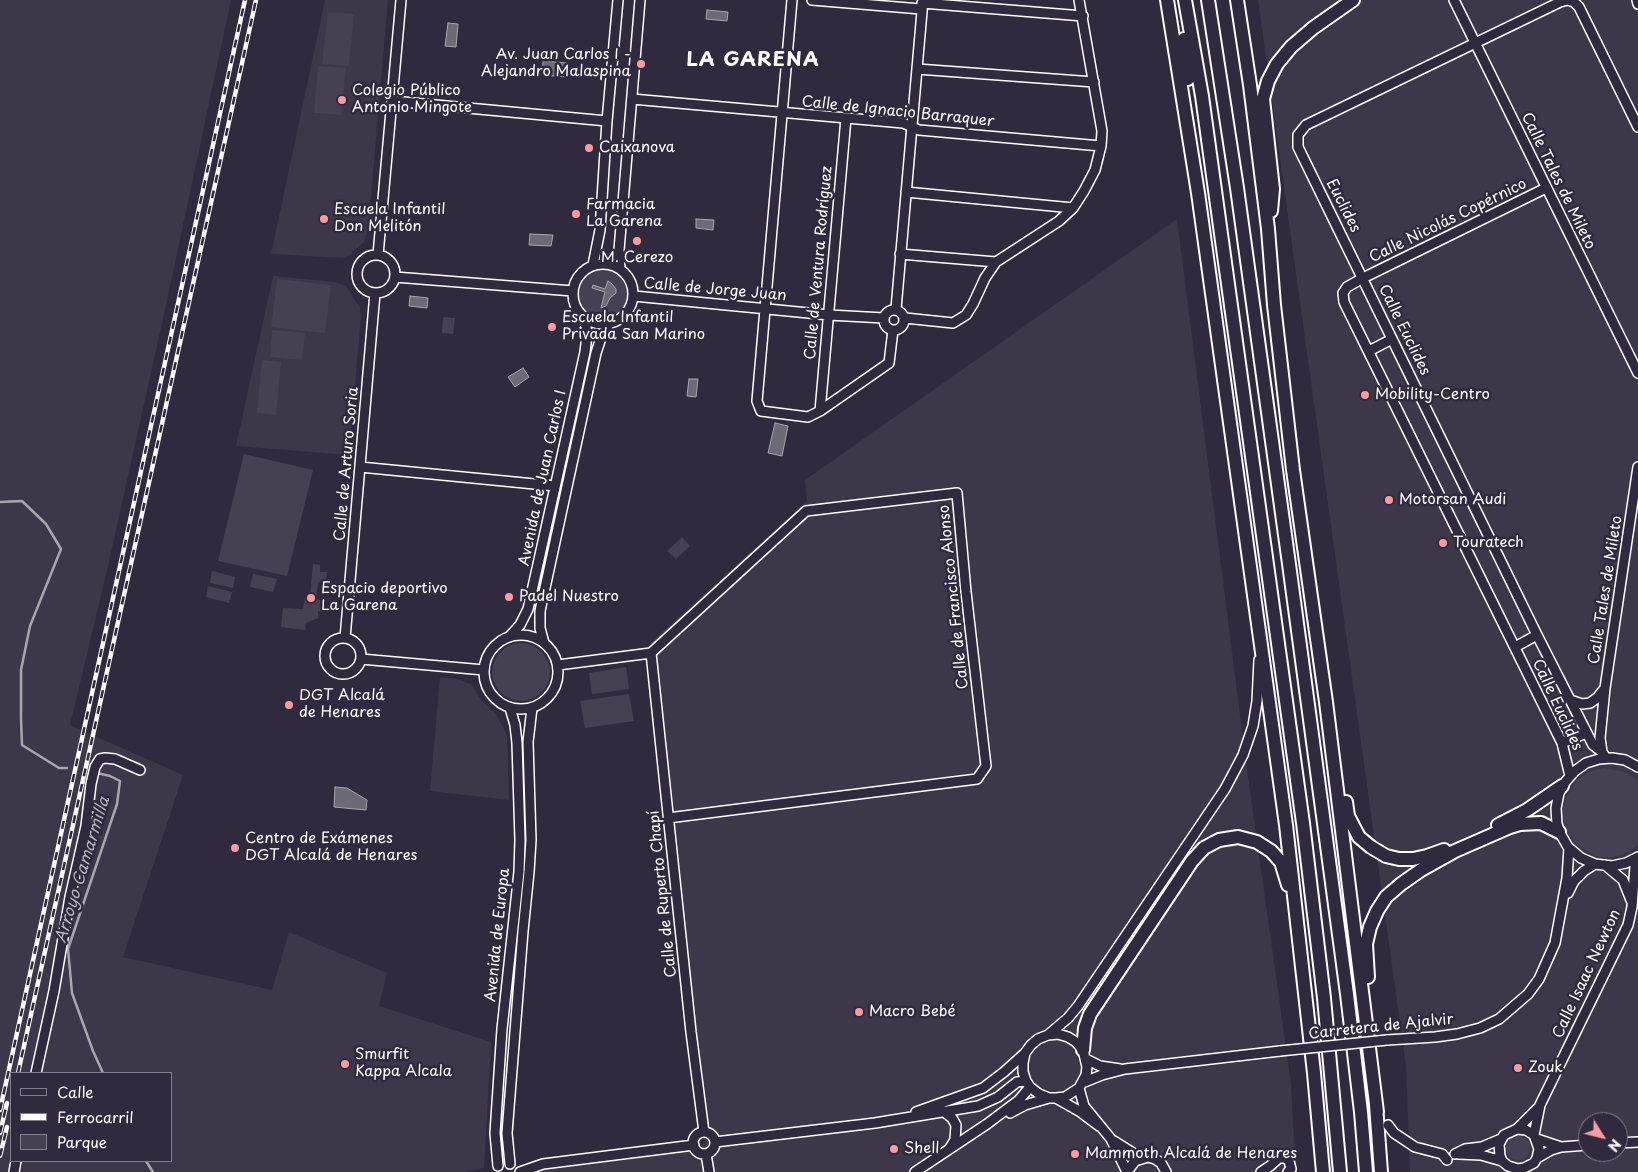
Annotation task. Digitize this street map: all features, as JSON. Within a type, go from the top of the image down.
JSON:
[{"type":"highway","points":[[1167,0],[1198,193],[1286,825],[1323,1172]]},
{"type":"highway","points":[[1177,0],[1185,42],[1198,193]]},
{"type":"highway","points":[[1185,0],[1202,96],[1302,823],[1324,998],[1340,1172]]},
{"type":"highway","points":[[1208,0],[1240,213],[1347,994],[1366,1172]]},
{"type":"highway","points":[[1237,0],[1268,229],[1274,305],[1293,470],[1326,702],[1377,1112]]},
{"type":"highway","points":[[1268,229],[1274,189],[1263,99],[1268,81],[1291,47],[1313,28],[1353,0]]},
{"type":"highway","points":[[1326,702],[1348,816],[1359,837],[1386,856],[1399,859],[1427,856],[1452,847],[1526,810],[1566,781]]},
{"type":"highway","points":[[1381,1172],[1366,944],[1370,927],[1377,911],[1386,897],[1421,870],[1455,851],[1493,834],[1520,824],[1541,823],[1559,832]]},
{"type":"highway","points":[[1084,1054],[1085,1028],[1090,1014],[1192,861],[1204,848],[1219,840],[1238,837],[1257,842],[1271,851],[1281,862],[1298,928]]},
{"type":"street","points":[[378,255],[401,0]]},
{"type":"street","points":[[593,266],[600,230],[607,121],[618,0]]},
{"type":"street","points":[[620,269],[619,250],[640,0]]},
{"type":"street","points":[[792,0],[765,308],[758,401],[761,411],[808,417],[820,411],[889,363],[894,330]]},
{"type":"street","points":[[812,0],[922,4],[1083,16]]},
{"type":"street","points":[[904,318],[953,323],[966,315],[974,304],[985,278],[996,262],[1059,221],[1072,208],[1095,170],[1101,146],[1102,131],[1079,0]]},
{"type":"street","name":"Calle Tales de Mileto","points":[[1454,0],[1638,373]]},
{"type":"street","points":[[1475,44],[1560,2],[1568,0],[1574,2],[1579,7],[1638,127]]},
{"type":"street","points":[[1636,0],[1638,4]]},
{"type":"street","points":[[896,309],[922,4]]},
{"type":"street","name":"Euclides","points":[[1363,278],[1298,147],[1298,135],[1306,125],[1475,44]]},
{"type":"street","points":[[917,69],[1094,82]]},
{"type":"street","name":"Calle de Ignacio Barraquer","points":[[632,99],[903,123],[919,130],[1101,146]]},
{"type":"street","points":[[393,101],[607,121]]},
{"type":"street","name":"Calle de Ventura Rodríguez","points":[[820,411],[846,118]]},
{"type":"street","name":"Calle Nicolás Copérnico","points":[[1363,278],[1546,188]]},
{"type":"street","points":[[906,192],[1072,208]]},
{"type":"street","points":[[900,254],[996,262]]},
{"type":"street","points":[[378,255],[389,260],[393,265],[396,277],[391,287],[381,293],[375,293],[364,289],[358,279],[359,267],[366,258],[378,255]]},
{"type":"street","points":[[602,264],[612,265],[620,269],[630,281],[634,296],[632,306],[619,320],[609,324],[601,325],[584,318],[574,302],[573,292],[579,276],[585,270],[602,264]]},
{"type":"street","points":[[396,277],[573,292]]},
{"type":"street","name":"Calle Euclides","points":[[1566,781],[1562,743],[1344,302],[1343,293],[1348,287],[1363,278],[1537,636],[1586,732],[1593,744],[1604,755]]},
{"type":"street","name":"Calle de Arturo Soria","points":[[345,638],[375,293]]},
{"type":"street","name":"Calle de Jorge Juan","points":[[634,296],[828,315],[884,318]]},
{"type":"street","points":[[896,309],[901,312],[904,318],[903,325],[899,329],[894,330],[889,328],[884,318],[890,310],[896,309]]},
{"type":"street","name":"Avenida de Juan Carlos I","points":[[509,637],[520,625],[528,609],[585,352],[587,335],[584,318]]},
{"type":"street","name":"Avenida de Juan Carlos I","points":[[544,643],[540,628],[540,611],[596,353],[601,338],[609,324]]},
{"type":"street","points":[[1369,351],[1392,339]]},
{"type":"street","points":[[360,467],[555,486]]},
{"type":"street","name":"Calle Tales de Mileto","points":[[1604,755],[1600,738],[1605,688],[1638,467]]},
{"type":"street","name":"Calle de Francisco Alonso","points":[[651,653],[806,511],[957,493],[966,592],[986,766],[977,779],[668,818]]},
{"type":"street","points":[[522,635],[533,637],[544,643],[553,652],[558,665],[559,676],[556,687],[550,696],[542,704],[521,710],[510,708],[498,702],[490,693],[485,683],[484,670],[486,660],[492,650],[499,642],[509,637],[522,635]]},
{"type":"street","points":[[1515,647],[1537,636]]},
{"type":"street","points":[[345,638],[359,647],[361,659],[355,670],[344,675],[338,674],[328,667],[325,662],[326,649],[333,640],[345,638]]},
{"type":"street","points":[[1048,1035],[1068,1018],[1078,1006],[1198,830],[1234,772],[1243,755],[1253,726],[1257,701],[1260,644]]},
{"type":"street","points":[[558,665],[651,653]]},
{"type":"street","name":"Calle de Ruperto Chapí","points":[[651,653],[691,1032],[704,1132]]},
{"type":"street","points":[[361,659],[484,670]]},
{"type":"street","points":[[1570,700],[1582,704],[1590,703],[1605,688]]},
{"type":"street","name":"Avenida de Europa","points":[[496,1169],[495,1133],[502,1028],[519,872],[520,840],[517,743],[515,725],[510,708]]},
{"type":"street","name":"Avenida de Europa","points":[[510,1164],[507,1133],[531,840],[528,742],[532,708]]},
{"type":"street","points":[[1562,743],[1586,732]]},
{"type":"street","points":[[1636,764],[1604,755],[1586,763],[1566,781],[1556,808],[1559,832],[1569,848],[1581,858],[1605,866],[1619,865],[1638,858]]},
{"type":"street","points":[[36,1072],[54,991],[70,897],[86,826],[95,767],[100,759],[106,758],[140,770]]},
{"type":"street","name":"Carretera de Ajalvir","points":[[1080,1085],[1102,1075],[1125,1069],[1280,1051],[1457,1034],[1480,1028],[1499,1019],[1528,994],[1548,962],[1555,943],[1563,902],[1569,848]]},
{"type":"street","name":"Calle Isaac Newton","points":[[1535,1137],[1540,1106],[1628,925],[1632,907],[1633,880],[1638,858]]},
{"type":"street","name":"Carretera de Ajalvir","points":[[1563,902],[1574,881],[1595,864]]},
{"type":"street","name":"Calle Isaac Newton","points":[[1605,866],[1623,880],[1632,907]]},
{"type":"street","points":[[897,1119],[983,1088],[1025,1053],[1038,1038],[1058,1034],[1076,1042],[1084,1054],[1087,1067],[1080,1085],[1072,1093],[1025,1105],[987,1124]]},
{"type":"street","points":[[1025,1053],[1023,1072],[1028,1084],[1038,1094],[1053,1098],[1079,1111],[1099,1126]]},
{"type":"street","name":"Carretera de Ajalvir","points":[[1084,1054],[1100,1066],[1125,1069]]},
{"type":"street","points":[[715,1142],[897,1119],[978,1106],[998,1097],[1017,1082],[1028,1084]]},
{"type":"street","points":[[915,1172],[949,1151],[1019,1100],[1028,1084]]},
{"type":"street","points":[[1080,1085],[1084,1106],[1099,1126],[1111,1139],[1141,1158]]},
{"type":"street","name":"Calle Isaac Newton","points":[[1516,1128],[1540,1106]]},
{"type":"street","points":[[943,1111],[952,1118],[956,1125],[955,1140],[949,1151]]},
{"type":"street","points":[[1388,1125],[1394,1133],[1415,1147],[1442,1154],[1447,1160]]},
{"type":"street","points":[[1561,1147],[1535,1137],[1526,1130],[1516,1128],[1508,1132],[1501,1139],[1482,1147],[1464,1149],[1455,1154],[1482,1154],[1507,1166],[1528,1169],[1537,1158],[1551,1150],[1578,1146]]},
{"type":"street","points":[[704,1132],[712,1134],[715,1142],[713,1149],[706,1154],[698,1152],[694,1145],[696,1136],[704,1132]]},
{"type":"street","points":[[1535,1137],[1539,1148],[1537,1158]]},
{"type":"street","points":[[1111,1139],[1127,1172]]},
{"type":"street","points":[[1501,1139],[1499,1150],[1507,1166]]},
{"type":"street","points":[[496,1169],[504,1163],[514,1166],[519,1172],[543,1164],[694,1145]]},
{"type":"street","points":[[706,1154],[709,1172]]},
{"type":"street","points":[[1127,1172],[1130,1166],[1141,1158],[1148,1157],[1161,1163],[1167,1171]]},
{"type":"street","points":[[1261,1172],[1279,1158],[1285,1158],[1289,1161],[1291,1169],[1288,1172]]},
{"type":"shaded area","points":[[0,0],[231,0],[168,296],[106,575],[70,725],[183,775],[123,957],[272,990],[289,932],[387,973],[379,1006],[491,1042],[484,1168],[465,1172],[0,1172]]},
{"type":"shaded area","name":"Colegio Público Antonio Mingote","points":[[325,0],[388,0],[368,231],[364,242],[344,258],[271,254]]},
{"type":"shaded area","points":[[1258,0],[1638,0],[1638,1172],[1410,1172],[1406,1066]]},
{"type":"shaded area","points":[[707,10],[728,12],[727,21],[706,19]]},
{"type":"shaded area","points":[[448,23],[458,24],[456,47],[445,46]]},
{"type":"shaded area","points":[[543,61],[568,63],[567,77],[542,75]]},
{"type":"shaded area","points":[[696,219],[714,220],[713,230],[696,228]]},
{"type":"shaded area","points":[[1177,219],[1246,762],[1291,1084],[1296,1172],[520,1172],[705,1144],[691,1032],[650,643],[807,501],[805,480]]},
{"type":"shaded area","points":[[530,234],[553,235],[551,246],[529,245]]},
{"type":"shaded area","points":[[273,276],[335,282],[346,286],[360,308],[361,316],[349,455],[236,446]]},
{"type":"shaded area","points":[[608,281],[616,289],[616,293],[610,298],[606,306],[601,308],[605,292],[592,288],[593,285],[605,289]]},
{"type":"shaded area","points":[[410,296],[428,298],[427,308],[409,306]]},
{"type":"shaded area","points":[[523,368],[529,377],[515,387],[508,377]]},
{"type":"shaded area","points":[[689,379],[698,379],[696,397],[687,396]]},
{"type":"shaded area","points":[[775,423],[788,426],[782,456],[768,453]]},
{"type":"shaded area","points":[[440,677],[457,679],[471,684],[481,700],[496,714],[507,735],[509,800],[430,791]]},
{"type":"shaded area","points":[[335,787],[347,788],[367,800],[366,810],[334,807]]},
{"type":"green space","points":[[328,12],[354,14],[349,66],[322,64]]},
{"type":"green space","points":[[318,66],[346,68],[341,115],[314,113]]},
{"type":"green space","points":[[603,270],[612,272],[620,277],[625,285],[627,294],[625,303],[620,311],[612,316],[603,318],[594,316],[586,311],[581,303],[579,294],[581,285],[586,277],[594,272]]},
{"type":"green space","points":[[277,279],[331,285],[325,333],[271,327]]},
{"type":"green space","points":[[443,317],[455,318],[453,334],[442,333]]},
{"type":"green space","points":[[272,330],[305,333],[302,360],[270,357]]},
{"type":"green space","points":[[262,360],[281,362],[276,415],[257,413]]},
{"type":"green space","points":[[244,454],[313,470],[287,576],[218,561]]},
{"type":"green space","points":[[682,537],[690,546],[676,559],[667,551]]},
{"type":"green space","name":"Espacio deportivo La Garena","points":[[313,564],[320,565],[320,572],[327,572],[325,583],[318,582],[316,599],[324,601],[322,612],[318,611],[318,618],[306,623],[305,630],[281,627],[283,608],[303,609],[305,596],[310,596]]},
{"type":"green space","points":[[212,571],[235,577],[233,588],[210,583]]},
{"type":"green space","points":[[253,574],[277,579],[273,592],[250,587]]},
{"type":"green space","points":[[208,586],[232,592],[229,603],[206,597]]},
{"type":"green space","points":[[515,643],[527,643],[542,651],[550,666],[550,678],[542,693],[527,701],[515,701],[500,693],[492,678],[492,666],[500,651]]},
{"type":"green space","points":[[626,667],[629,689],[592,694],[589,673]]},
{"type":"green space","points":[[629,694],[634,721],[585,728],[580,701]]},
{"type":"green space","points":[[1603,768],[1625,772],[1638,781],[1638,845],[1623,854],[1609,858],[1594,856],[1576,845],[1565,827],[1562,813],[1565,799],[1576,781],[1588,772]]},
{"type":"green space","points":[[1513,1136],[1523,1136],[1530,1143],[1530,1153],[1523,1160],[1513,1160],[1506,1153],[1506,1143]]},
{"type":"waterway","points":[[0,502],[22,501],[46,524],[61,549],[30,626],[21,670],[21,718],[22,745],[59,768],[67,768]]},
{"type":"waterway","name":"Arroyo Camarmilla","points":[[97,773],[120,781],[117,804],[68,949],[72,993],[103,1072]]},
{"type":"waterway","name":"Arroyo Camarmilla","points":[[147,1162],[153,1172]]},
{"type":"railway","points":[[0,1110],[245,0]]},
{"type":"railway","points":[[18,1072],[256,0]]},
{"type":"railway","points":[[0,1133],[7,1103]]},
{"type":"railway","points":[[0,1156],[7,1127]]},
{"type":"place","name":"Av. Juan Carlos I - Alejandro Malaspina","points":[[641,64]]},
{"type":"place","name":"Colegio Público Antonio Mingote","points":[[342,100]]},
{"type":"place","name":"Caixanova","points":[[589,148]]},
{"type":"place","name":"Farmacia La Garena","points":[[576,214]]},
{"type":"place","name":"Escuela Infantil Don Melitón","points":[[324,219]]},
{"type":"place","name":"M. Cerezo","points":[[637,241]]},
{"type":"place","name":"Escuela Infantil Privada San Marino","points":[[552,327]]},
{"type":"place","name":"Mobility-Centro","points":[[1365,395]]},
{"type":"place","name":"Motorsan Audi","points":[[1389,500]]},
{"type":"place","name":"Touratech","points":[[1443,543]]},
{"type":"place","name":"Padel Nuestro","points":[[509,597]]},
{"type":"place","name":"Espacio deportivo La Garena","points":[[311,598]]},
{"type":"place","name":"DGT Alcalá de Henares","points":[[289,705]]},
{"type":"place","name":"Centro de Exámenes DGT Alcalá de Henares","points":[[235,848]]},
{"type":"place","name":"Macro Bebé","points":[[859,1012]]},
{"type":"place","name":"Smurfit Kappa Alcala","points":[[345,1064]]},
{"type":"place","name":"Zouk","points":[[1518,1068]]},
{"type":"place","name":"Shell","points":[[894,1149]]},
{"type":"place","name":"Mammoth Alcalá de Henares","points":[[1075,1154]]},
{"type":"district","name":"LA GARENA","points":[[753,60]]}]
